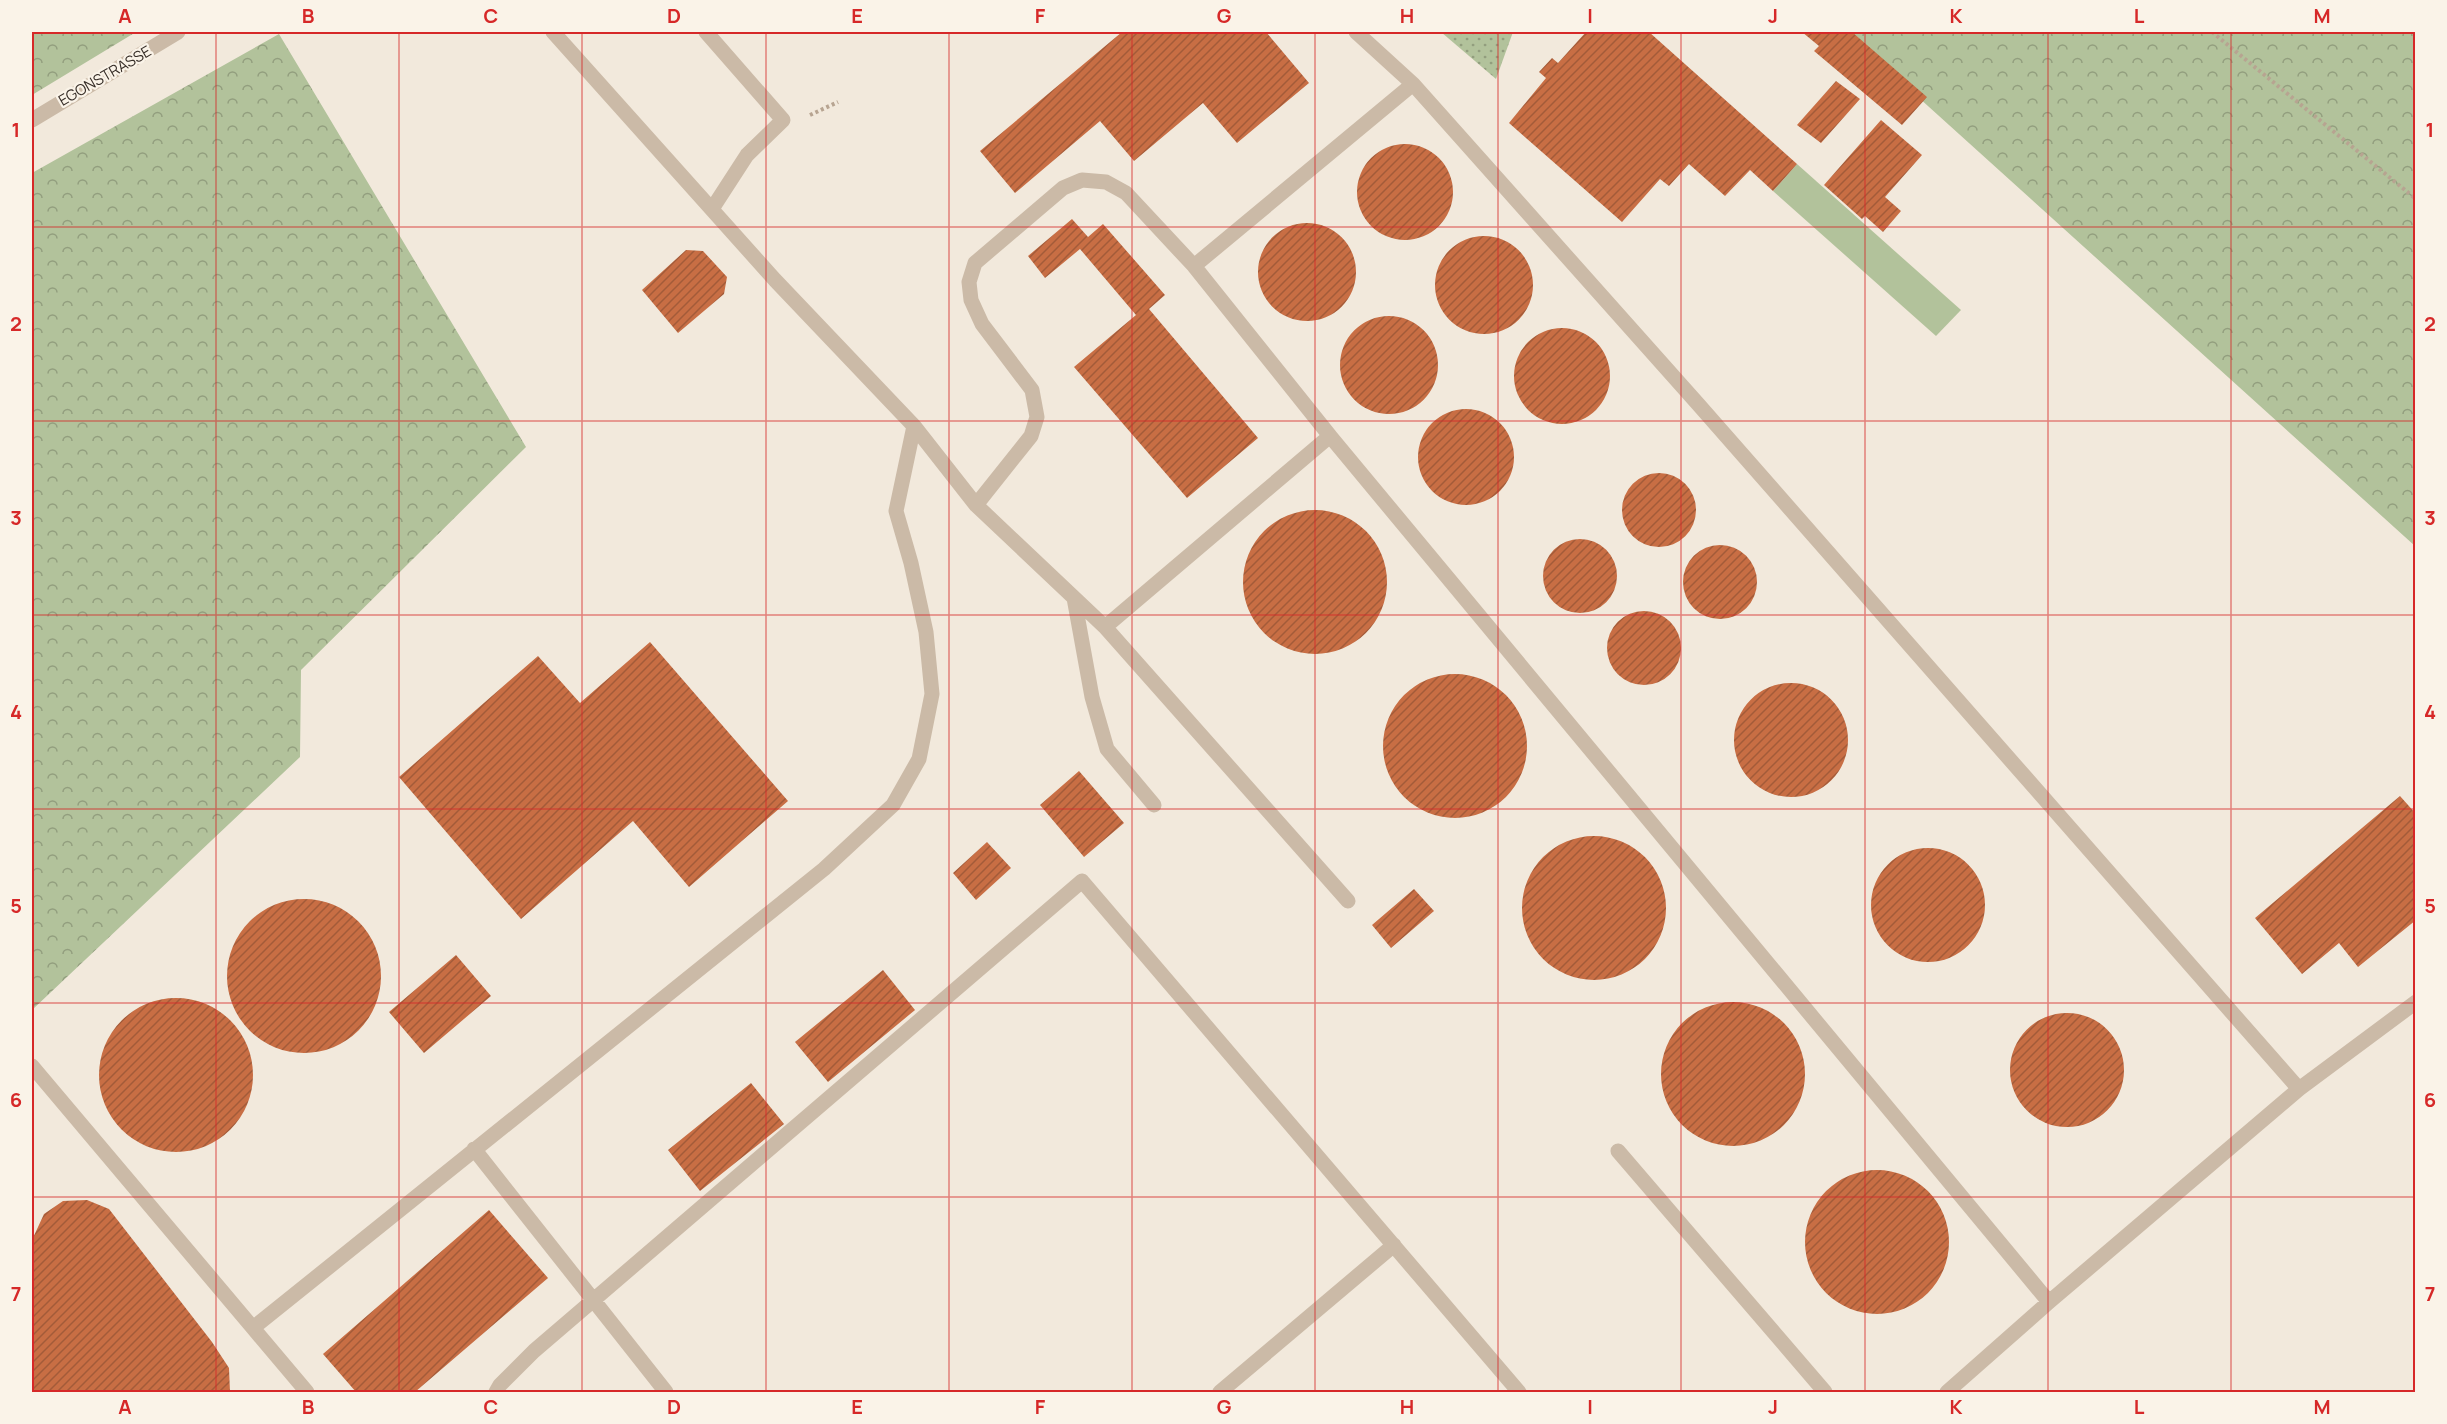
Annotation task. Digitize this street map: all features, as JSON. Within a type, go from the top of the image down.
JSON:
[{"type":"street","name":"EGONSTRASSE","points":[[32,120],[178,32]]},
{"type":"street","points":[[553,32],[776,280],[914,426],[976,505],[1105,627],[1348,900]]},
{"type":"street","points":[[706,32],[783,120],[747,155],[712,209]]},
{"type":"street","points":[[1356,32],[1413,84],[1706,413],[2299,1089]]},
{"type":"street","points":[[1194,266],[1413,84]]},
{"type":"street","points":[[976,505],[1032,436],[1037,417],[1032,390],[982,324],[971,300],[969,282],[975,263],[1063,188],[1082,180],[1106,182],[1126,193],[1194,266],[1330,436],[2049,1302]]},
{"type":"street","points":[[253,1328],[824,869],[893,806],[919,759],[932,694],[926,632],[911,563],[896,512],[914,426]]},
{"type":"street","points":[[1105,627],[1330,436]]},
{"type":"street","points":[[1074,597],[1092,697],[1107,749],[1154,805]]},
{"type":"street","points":[[496,1392],[500,1385],[534,1351],[594,1302],[1082,881],[1519,1392]]},
{"type":"street","points":[[1947,1392],[2299,1089],[2415,1002]]},
{"type":"street","points":[[32,1066],[307,1392]]},
{"type":"street","points":[[474,1149],[666,1392]]},
{"type":"street","points":[[1618,1151],[1825,1392]]},
{"type":"street","points":[[1220,1392],[1394,1245]]},
{"type":"path","points":[[2212,32],[2415,199]]},
{"type":"green space","points":[[32,32],[136,32],[32,95]]},
{"type":"green space","points":[[1441,32],[1513,32],[1496,79]]},
{"type":"green space","points":[[1846,32],[2415,32],[2415,546]]},
{"type":"green space","points":[[279,34],[526,447],[301,670],[300,757],[32,1010],[32,173]]},
{"type":"green space","points":[[1797,164],[1961,310],[1936,336],[1773,191]]},
{"type":"building","points":[[1122,32],[1266,32],[1309,83],[1237,143],[1203,103],[1134,161],[1100,121],[1015,193],[980,151]]},
{"type":"building","points":[[1586,32],[1649,32],[1797,164],[1773,191],[1750,170],[1725,196],[1689,164],[1669,186],[1660,179],[1622,222],[1509,123],[1546,78],[1539,72],[1552,58],[1558,63]]},
{"type":"building","points":[[1802,32],[1852,32],[1927,97],[1902,125],[1814,51],[1819,46]]},
{"type":"building","points":[[1836,81],[1860,99],[1821,143],[1797,125]]},
{"type":"building","points":[[1881,120],[1922,155],[1885,197],[1901,211],[1883,232],[1865,216],[1862,219],[1824,185]]},
{"type":"building","points":[[1396,144],[1414,144],[1432,152],[1445,165],[1453,183],[1450,211],[1432,232],[1414,240],[1396,240],[1378,232],[1365,219],[1357,201],[1357,183],[1365,165],[1378,152]]},
{"type":"building","points":[[1072,219],[1088,237],[1103,224],[1165,295],[1149,309],[1258,438],[1187,498],[1074,367],[1136,315],[1080,249],[1045,278],[1028,256]]},
{"type":"building","points":[[1307,223],[1326,227],[1341,238],[1352,253],[1356,272],[1352,291],[1341,306],[1326,317],[1307,321],[1288,317],[1273,306],[1262,291],[1258,272],[1262,253],[1273,238],[1288,227]]},
{"type":"building","points":[[1484,236],[1503,240],[1518,251],[1529,266],[1533,285],[1529,304],[1518,319],[1503,330],[1484,334],[1465,330],[1450,319],[1439,304],[1435,285],[1439,266],[1450,251],[1465,240]]},
{"type":"building","points":[[686,250],[703,251],[727,277],[724,294],[678,333],[642,290]]},
{"type":"building","points":[[1389,316],[1408,320],[1423,331],[1434,346],[1438,365],[1434,384],[1423,399],[1408,410],[1389,414],[1370,410],[1355,399],[1344,384],[1340,365],[1344,346],[1355,331],[1370,320]]},
{"type":"building","points":[[1553,328],[1571,328],[1589,336],[1602,349],[1610,367],[1607,395],[1589,416],[1571,424],[1553,424],[1535,416],[1522,403],[1514,385],[1514,367],[1522,349],[1535,336]]},
{"type":"building","points":[[1457,409],[1475,409],[1493,417],[1506,430],[1514,448],[1511,476],[1493,497],[1475,505],[1457,505],[1439,497],[1426,484],[1418,466],[1418,448],[1426,430],[1439,417]]},
{"type":"building","points":[[1652,473],[1666,473],[1680,479],[1690,489],[1696,503],[1694,524],[1680,541],[1666,547],[1652,547],[1638,541],[1628,531],[1622,517],[1622,503],[1628,489],[1638,479]]},
{"type":"building","points":[[1315,510],[1343,515],[1366,531],[1382,554],[1387,582],[1382,610],[1366,633],[1343,649],[1315,654],[1287,649],[1264,633],[1248,610],[1243,582],[1248,554],[1264,531],[1287,515]]},
{"type":"building","points":[[1587,539],[1607,549],[1615,562],[1617,576],[1615,590],[1607,603],[1594,611],[1573,613],[1553,603],[1545,590],[1543,569],[1553,549],[1566,541]]},
{"type":"building","points":[[1713,545],[1727,545],[1741,551],[1751,561],[1757,575],[1755,596],[1741,613],[1727,619],[1713,619],[1699,613],[1689,603],[1683,589],[1683,575],[1689,561],[1699,551]]},
{"type":"building","points":[[1637,611],[1651,611],[1665,617],[1675,627],[1681,641],[1679,662],[1665,679],[1651,685],[1637,685],[1623,679],[1613,669],[1607,655],[1607,641],[1613,627],[1623,617]]},
{"type":"building","points":[[650,642],[788,801],[689,887],[633,821],[521,919],[399,777],[538,656],[580,703]]},
{"type":"building","points":[[1455,674],[1483,679],[1506,695],[1522,718],[1527,746],[1522,774],[1506,797],[1483,813],[1455,818],[1427,813],[1404,797],[1388,774],[1383,746],[1388,718],[1404,695],[1427,679]]},
{"type":"building","points":[[1791,683],[1813,687],[1832,699],[1844,718],[1848,740],[1844,762],[1832,781],[1813,793],[1791,797],[1769,793],[1750,781],[1738,762],[1734,740],[1738,718],[1750,699],[1769,687]]},
{"type":"building","points":[[1079,771],[1124,823],[1084,857],[1040,805]]},
{"type":"building","points":[[2400,796],[2416,814],[2416,920],[2358,967],[2339,943],[2302,974],[2255,918]]},
{"type":"building","points":[[1594,836],[1622,841],[1645,857],[1661,880],[1666,908],[1661,936],[1645,959],[1622,975],[1594,980],[1566,975],[1543,959],[1527,936],[1522,908],[1527,880],[1543,857],[1566,841]]},
{"type":"building","points":[[987,842],[1011,868],[976,900],[953,873]]},
{"type":"building","points":[[1928,848],[1950,852],[1969,864],[1981,883],[1985,905],[1981,927],[1969,946],[1950,958],[1928,962],[1906,958],[1887,946],[1875,927],[1871,905],[1875,883],[1887,864],[1906,852]]},
{"type":"building","points":[[1414,889],[1434,911],[1391,948],[1372,925]]},
{"type":"building","points":[[304,899],[319,900],[333,905],[347,912],[358,922],[368,933],[375,947],[380,961],[380,991],[375,1005],[368,1019],[358,1030],[347,1040],[333,1047],[319,1052],[304,1053],[289,1052],[275,1047],[261,1040],[250,1030],[240,1019],[233,1005],[228,991],[227,976],[228,961],[233,947],[240,933],[250,922],[261,912],[275,905],[289,900]]},
{"type":"building","points":[[456,955],[491,996],[424,1053],[389,1012]]},
{"type":"building","points":[[883,970],[915,1010],[828,1082],[795,1042]]},
{"type":"building","points":[[176,998],[191,999],[205,1004],[219,1011],[230,1021],[240,1032],[247,1046],[252,1060],[252,1090],[247,1104],[240,1118],[230,1129],[219,1139],[205,1146],[191,1151],[176,1152],[161,1151],[147,1146],[133,1139],[122,1129],[112,1118],[105,1104],[100,1090],[99,1075],[100,1060],[105,1046],[112,1032],[122,1021],[133,1011],[147,1004],[161,999]]},
{"type":"building","points":[[1733,1002],[1761,1007],[1784,1023],[1800,1046],[1805,1074],[1800,1102],[1784,1125],[1761,1141],[1733,1146],[1705,1141],[1682,1125],[1666,1102],[1661,1074],[1666,1046],[1682,1023],[1705,1007]]},
{"type":"building","points":[[2067,1013],[2089,1017],[2108,1029],[2120,1048],[2124,1070],[2120,1092],[2108,1111],[2089,1123],[2067,1127],[2045,1123],[2026,1111],[2014,1092],[2010,1070],[2014,1048],[2026,1029],[2045,1017]]},
{"type":"building","points":[[751,1083],[784,1124],[700,1191],[668,1150]]},
{"type":"building","points":[[1877,1170],[1905,1175],[1928,1191],[1944,1214],[1949,1242],[1944,1270],[1928,1293],[1905,1309],[1877,1314],[1849,1309],[1826,1293],[1810,1270],[1805,1242],[1810,1214],[1826,1191],[1849,1175]]},
{"type":"building","points":[[87,1200],[109,1209],[212,1342],[229,1368],[230,1392],[32,1392],[32,1240],[44,1214],[63,1201]]},
{"type":"building","points":[[489,1210],[548,1278],[415,1392],[356,1392],[323,1354]]}]
